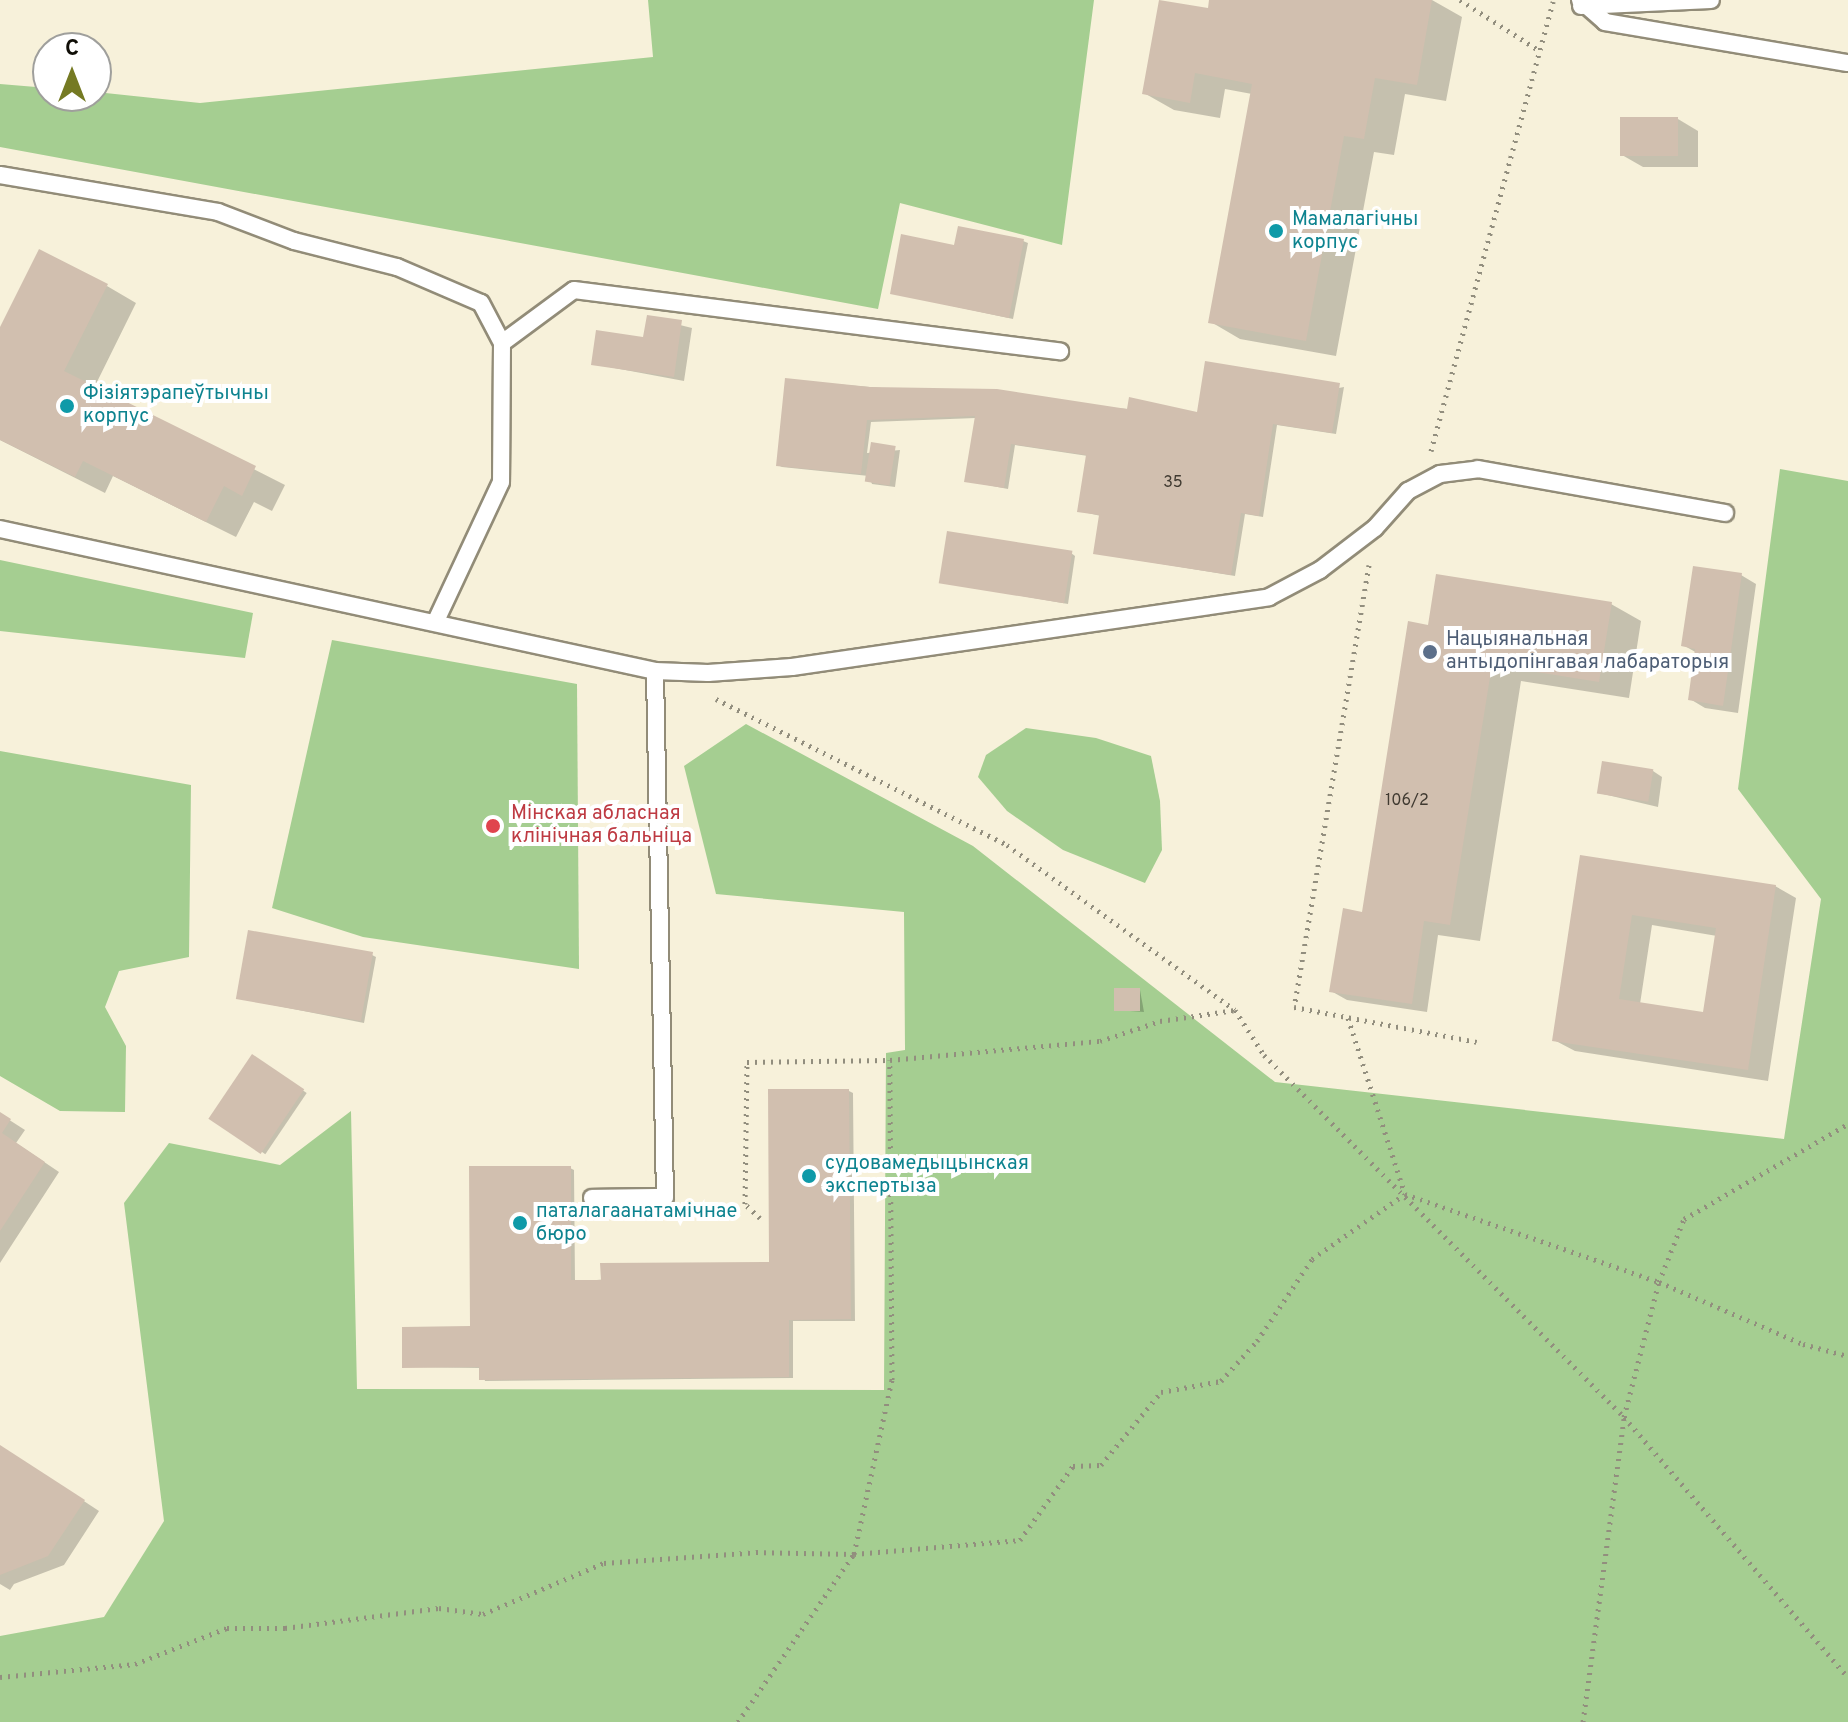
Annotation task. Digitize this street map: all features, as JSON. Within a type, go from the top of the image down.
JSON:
[{"type":"lane","points":[[1580,3],[1711,0]]},
{"type":"lane","points":[[1580,3],[1605,22],[1848,63]]},
{"type":"lane","points":[[0,175],[218,212],[294,241],[397,267],[481,303],[502,343],[501,482],[436,621]]},
{"type":"lane","points":[[502,343],[574,290],[1060,351]]},
{"type":"lane","points":[[0,529],[436,621],[655,671],[792,667],[1269,597],[1320,570],[1375,528],[1421,483],[1440,474],[1478,469],[1725,513]]},
{"type":"lane","points":[[592,1198],[665,1197],[655,671]]},
{"type":"path","points":[[1460,0],[1540,51]]},
{"type":"path","points":[[1421,483],[1553,0]]},
{"type":"path","points":[[1375,528],[1294,1007],[1477,1042]]},
{"type":"path","points":[[709,697],[846,760],[1007,845],[1235,1010],[1264,1055],[1624,1417],[1848,1677]]},
{"type":"path","points":[[760,1218],[745,1204],[747,1062],[890,1060],[1100,1041],[1160,1021],[1235,1010]]},
{"type":"path","points":[[1348,1018],[1405,1194]]},
{"type":"path","points":[[738,1722],[854,1554],[892,1380],[890,1060]]},
{"type":"path","points":[[1583,1722],[1624,1417],[1659,1282],[1684,1219],[1848,1124]]},
{"type":"path","points":[[1405,1194],[1659,1282],[1803,1344],[1848,1356]]},
{"type":"path","points":[[0,1677],[135,1664],[227,1628],[285,1628],[439,1608],[483,1614],[604,1563],[756,1552],[854,1554],[1020,1540],[1073,1466],[1101,1465],[1161,1392],[1221,1381],[1257,1341],[1312,1259],[1405,1194]]},
{"type":"green space","points":[[648,0],[1094,0],[1062,245],[900,203],[878,309],[0,147],[0,84],[32,87],[32,112],[112,112],[112,94],[200,103],[653,57]]},
{"type":"green space","points":[[1780,469],[1848,481],[1848,1722],[0,1722],[0,1636],[104,1617],[164,1521],[124,1203],[169,1143],[280,1165],[351,1111],[357,1389],[884,1390],[886,1053],[905,1050],[904,912],[716,894],[684,766],[746,724],[973,846],[1275,1082],[1784,1139],[1821,899],[1738,789]]},
{"type":"green space","points":[[0,560],[253,613],[245,658],[0,631]]},
{"type":"green space","points":[[332,640],[577,684],[579,969],[363,937],[272,908]]},
{"type":"green space","points":[[1026,728],[1096,738],[1151,756],[1160,801],[1162,850],[1145,883],[1063,850],[1007,811],[978,777],[986,755]]},
{"type":"green space","points":[[0,751],[191,785],[189,957],[119,971],[105,1007],[126,1046],[125,1112],[60,1111],[0,1076]]},
{"type":"building","name":"Мамалагічны корпус","points":[[1159,0],[1208,8],[1209,0],[1432,0],[1417,85],[1375,78],[1364,139],[1344,136],[1306,341],[1208,323],[1252,84],[1195,73],[1190,103],[1142,94]]},
{"type":"building","points":[[1620,117],[1678,117],[1678,156],[1620,156]]},
{"type":"building","points":[[958,226],[1024,239],[1009,318],[890,294],[901,234],[954,245]]},
{"type":"building","name":"Фізіятэрапеўтычны корпус","points":[[39,249],[108,284],[64,371],[256,466],[242,496],[224,486],[206,522],[83,461],[75,477],[0,440],[0,327]]},
{"type":"building","points":[[647,315],[682,320],[674,377],[591,365],[596,330],[643,337]]},
{"type":"building","points":[[1205,361],[1340,383],[1332,433],[1273,424],[1259,516],[1241,513],[1231,575],[1093,554],[1099,515],[1077,512],[1086,455],[1011,444],[1004,488],[964,482],[975,416],[867,420],[861,474],[776,466],[785,378],[870,387],[997,389],[1127,409],[1129,397],[1197,412]]},
{"type":"building","points":[[871,442],[896,446],[889,485],[865,482]]},
{"type":"building","points":[[947,531],[1072,551],[1064,603],[939,583]]},
{"type":"building","points":[[1693,566],[1742,573],[1723,706],[1688,700],[1695,649],[1681,646]]},
{"type":"building","points":[[1436,574],[1612,602],[1599,682],[1492,665],[1450,925],[1424,921],[1412,1004],[1329,992],[1343,908],[1362,912],[1408,621],[1428,625]]},
{"type":"building","points":[[1602,761],[1653,769],[1648,802],[1597,794]]},
{"type":"building","points":[[1580,855],[1776,885],[1748,1070],[1552,1041]],"holes":[[[1632,915],[1716,928],[1703,1012],[1619,999]]]},
{"type":"building","points":[[248,930],[373,952],[361,1021],[236,999]]},
{"type":"building","points":[[1114,988],[1140,988],[1140,1011],[1114,1011]]},
{"type":"building","points":[[252,1054],[304,1089],[261,1154],[208,1119]]},
{"type":"building","points":[[768,1089],[849,1089],[851,1319],[789,1320],[789,1377],[479,1380],[479,1367],[402,1368],[402,1327],[470,1326],[469,1166],[571,1166],[571,1280],[601,1280],[600,1263],[769,1262]]},
{"type":"building","points":[[0,1112],[11,1119],[2,1133],[45,1162],[0,1231]]},
{"type":"building","points":[[0,1445],[85,1500],[48,1556],[0,1575]]},
{"type":"place","name":"Мамалагічны корпус","points":[[1276,231]]},
{"type":"place","name":"Фізіятэрапеўтычны корпус","points":[[67,406]]},
{"type":"place","name":"Нацыянальная антыдопінгавая лабараторыя","points":[[1430,652]]},
{"type":"place","name":"Мінская абласная клінічная бальніца","points":[[493,826]]},
{"type":"place","name":"судовамедыцынская экспертыза","points":[[809,1176]]},
{"type":"place","name":"паталагаанатамічнае бюро","points":[[520,1223]]}]
